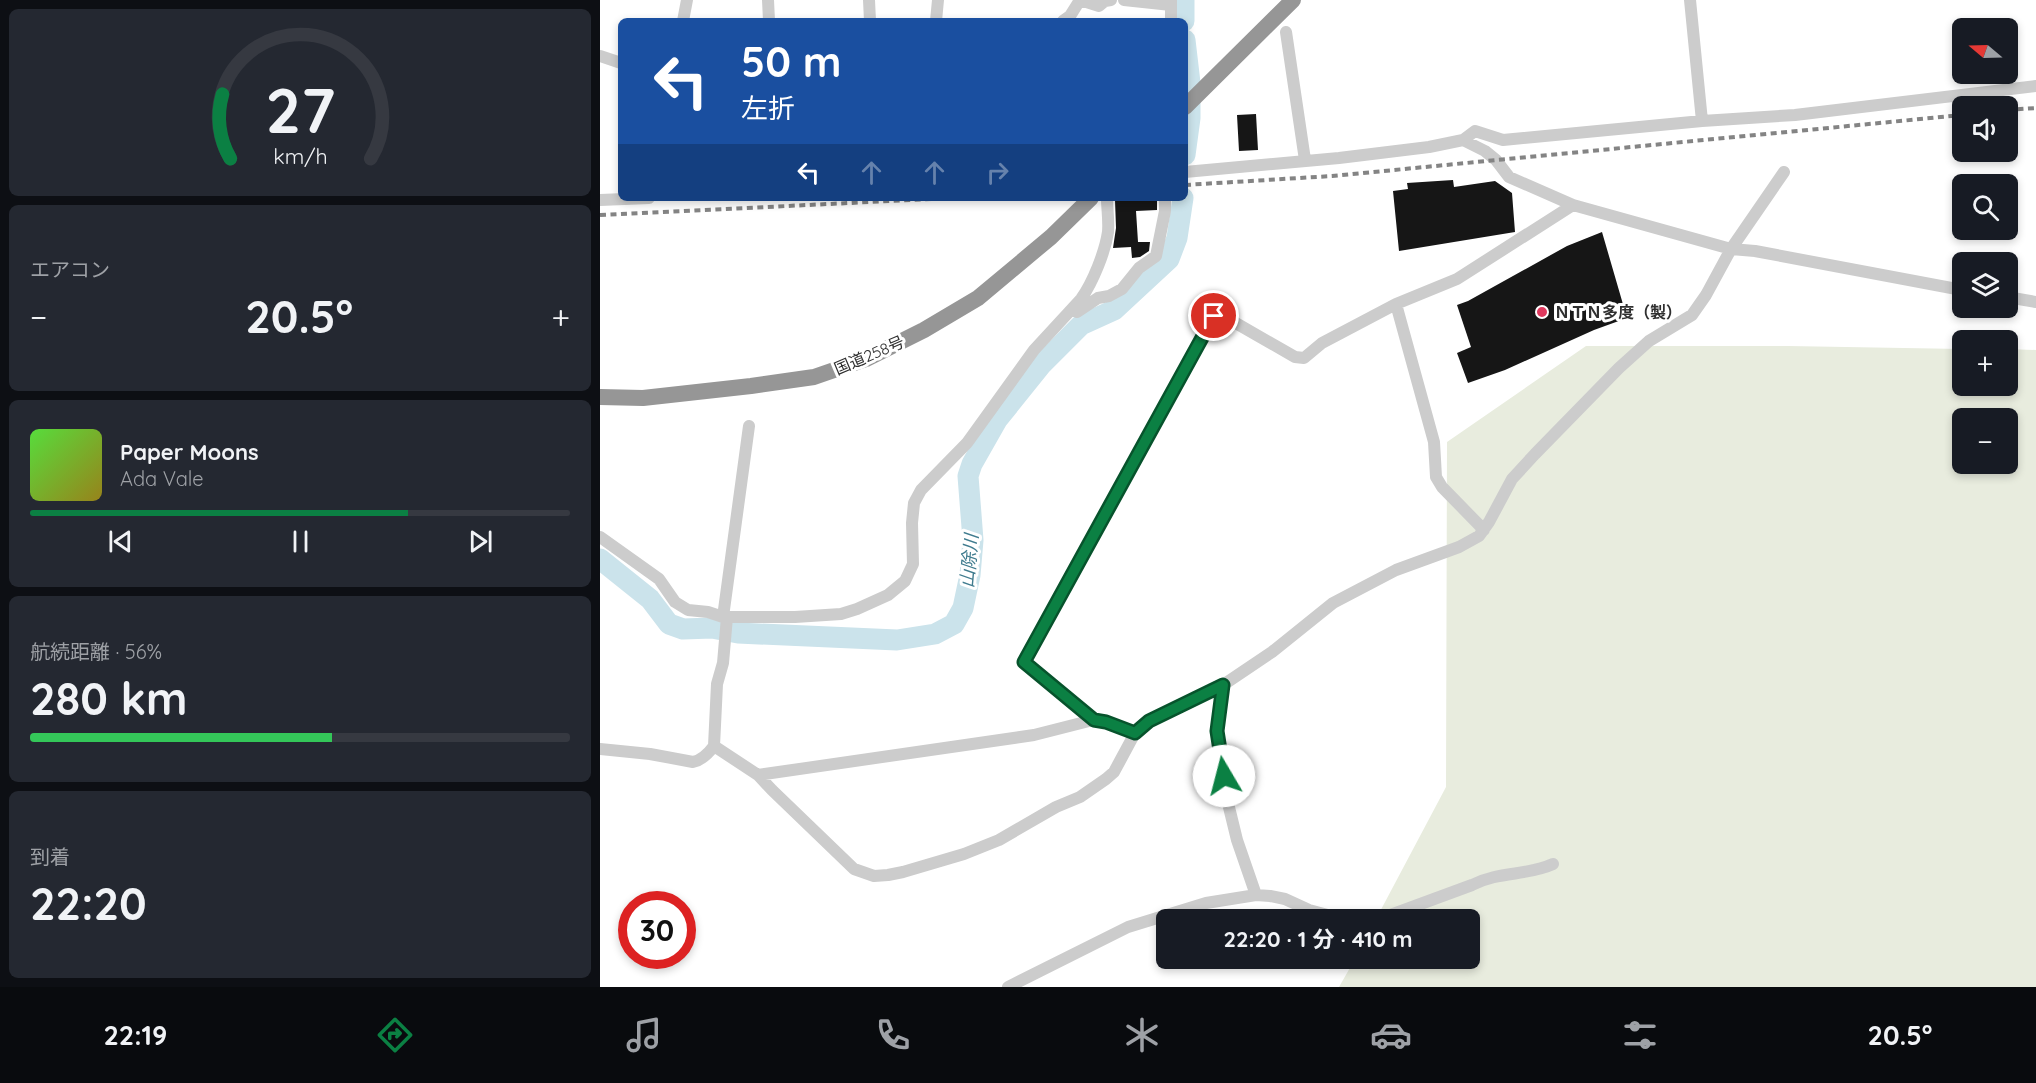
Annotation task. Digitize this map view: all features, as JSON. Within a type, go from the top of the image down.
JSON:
[{"type":"highway","points":[[1188,103],[1293,0]]},
{"type":"highway","name":"国道258号","points":[[600,397],[643,398],[814,377],[866,359],[924,330],[978,298],[1051,237],[1088,201]]},
{"type":"street","points":[[684,18],[687,0]]},
{"type":"street","points":[[768,0],[769,18]]},
{"type":"street","points":[[869,0],[870,18]]},
{"type":"street","points":[[936,18],[938,0]]},
{"type":"street","points":[[1067,18],[1080,0],[1099,6],[1111,0]]},
{"type":"street","points":[[1124,0],[1171,2],[1171,18]]},
{"type":"street","points":[[1690,0],[1702,121]]},
{"type":"street","points":[[1286,32],[1305,160]]},
{"type":"street","points":[[600,56],[618,62]]},
{"type":"street","points":[[1188,171],[1418,148],[1463,140],[1475,131],[1503,140],[1702,121],[1796,115],[2036,86]]},
{"type":"street","points":[[1463,140],[1485,151],[1496,160],[1509,177],[1573,205],[1731,249],[1755,251],[1952,288]]},
{"type":"street","points":[[714,746],[759,775],[854,869],[874,876],[888,875],[964,854],[999,840],[1080,796],[1106,779],[1114,772],[1135,733],[1149,721],[1223,685],[1272,652],[1333,603],[1396,570],[1459,547],[1479,536],[1512,479],[1618,368],[1649,341],[1692,315],[1706,295],[1731,249],[1784,172]]},
{"type":"street","points":[[600,200],[618,199]]},
{"type":"street","points":[[600,537],[659,579],[675,602],[688,610],[725,617],[795,617],[841,614],[888,595],[905,581],[913,564],[914,503],[921,490],[967,443],[1034,350],[1082,299],[1097,266],[1108,232],[1107,201]]},
{"type":"street","points":[[1057,325],[1063,325],[1087,304],[1122,289],[1140,268],[1156,256],[1165,201]]},
{"type":"street","points":[[1094,720],[1024,662],[1214,316],[1227,318],[1295,357],[1304,358],[1322,343],[1396,304],[1457,279],[1573,205]]},
{"type":"street","points":[[2018,299],[2036,302]]},
{"type":"street","points":[[1396,304],[1434,442],[1437,477],[1449,495],[1484,530]]},
{"type":"street","points":[[600,749],[650,754],[693,762],[699,761],[714,746],[717,684],[725,642],[725,617],[749,426]]},
{"type":"street","points":[[1223,685],[1217,731],[1227,799],[1236,840],[1256,895]]},
{"type":"street","points":[[759,775],[1034,735],[1094,720],[1135,733]]},
{"type":"street","points":[[1407,909],[1485,878],[1540,870],[1553,864]]},
{"type":"street","points":[[1008,987],[1128,927],[1206,903],[1256,895],[1285,899],[1307,909]]},
{"type":"shaded area","points":[[1586,346],[1952,349],[1952,396],[2018,396],[2018,349],[2036,350],[2036,987],[1339,987],[1349,969],[1480,969],[1480,909],[1381,909],[1446,787],[1447,442]]},
{"type":"building","points":[[1256,114],[1258,150],[1239,151],[1237,115]]},
{"type":"building","points":[[1453,180],[1454,187],[1495,181],[1512,193],[1515,232],[1399,251],[1393,191],[1408,189],[1407,183]]},
{"type":"building","points":[[1115,201],[1157,201],[1157,210],[1136,211],[1138,242],[1150,242],[1149,251],[1140,257],[1132,258],[1131,247],[1113,248],[1116,228]]},
{"type":"building","name":"ＮＴＮ多度（製）","points":[[1602,232],[1627,318],[1594,330],[1505,370],[1468,383],[1457,353],[1471,347],[1457,305],[1567,246]]},
{"type":"waterway","name":"山除川","points":[[1184,0],[1184,18]]},
{"type":"waterway","name":"山除川","points":[[1188,66],[1190,83],[1188,133]]},
{"type":"waterway","name":"山除川","points":[[600,559],[650,599],[669,624],[683,629],[712,628],[738,633],[897,640],[935,634],[954,624],[963,608],[970,575],[973,540],[968,476],[972,464],[997,420],[1042,364],[1081,325],[1114,310],[1169,259],[1177,238],[1183,201]]},
{"type":"railway","points":[[2018,109],[2036,108]]},
{"type":"railway","points":[[1188,185],[1332,176],[1952,116]]},
{"type":"railway","points":[[600,215],[891,201]]},
{"type":"place","name":"ＮＴＮ多度（製）","points":[[1542,312]]},
{"type":"route","points":[[1214,316],[1024,662],[1094,720],[1135,733],[1149,721],[1223,685],[1217,731],[1224,776]]}]
